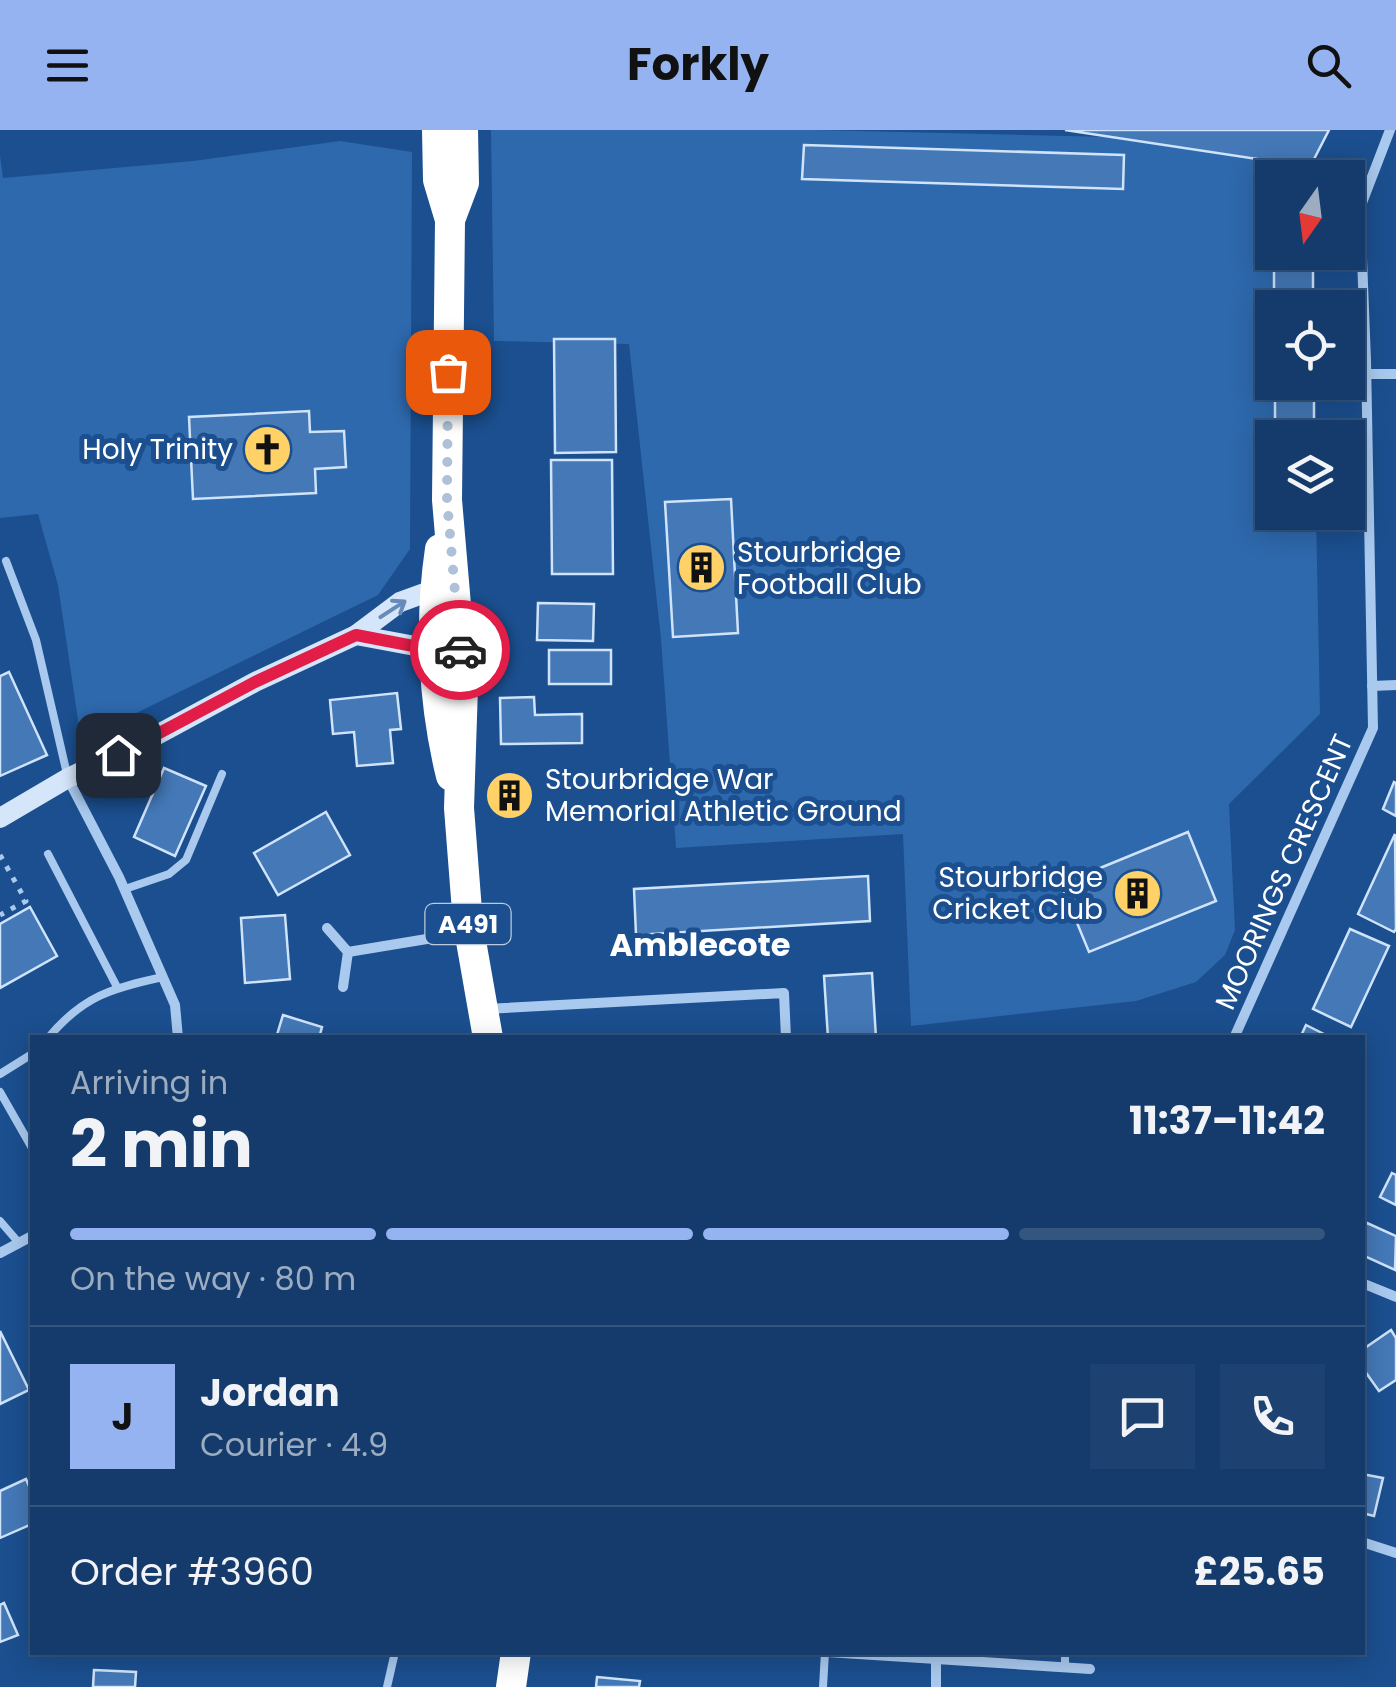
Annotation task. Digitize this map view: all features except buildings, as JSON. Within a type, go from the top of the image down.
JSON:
[{"type":"highway","name":"A491","points":[[437,130],[438,180],[450,220],[444,586],[448,651],[440,733],[458,808],[468,924],[485,1023]]},
{"type":"highway","name":"A491","points":[[450,220],[464,183],[463,130]]},
{"type":"highway","points":[[511,1687],[516,1655]]},
{"type":"street","name":"MOORINGS CRESCENT","points":[[1235,1035],[1373,728],[1360,208],[1390,130]]},
{"type":"street","points":[[1366,374],[1396,374]]},
{"type":"street","points":[[0,818],[68,778],[356,635],[400,602],[444,586]]},
{"type":"street","points":[[356,635],[448,651]]},
{"type":"street","points":[[1372,686],[1396,685]]},
{"type":"street","points":[[68,778],[125,889],[175,1005],[178,1035]]},
{"type":"street","points":[[348,952],[439,936],[468,924]]},
{"type":"street","points":[[327,928],[348,952],[343,987]]},
{"type":"street","points":[[485,1023],[784,993],[786,1035]]},
{"type":"street","points":[[0,1253],[30,1237]]},
{"type":"street","points":[[1365,1284],[1396,1297]]},
{"type":"street","points":[[1365,1543],[1396,1553]]},
{"type":"street","points":[[867,1655],[1090,1669]]},
{"type":"street","points":[[936,1660],[936,1687]]},
{"type":"lane","points":[[6,562],[36,640],[68,778]]},
{"type":"lane","points":[[125,889],[169,874],[186,860],[222,774]]},
{"type":"lane","points":[[48,854],[117,987]]},
{"type":"lane","points":[[50,1035],[68,1014],[117,987],[163,977]]},
{"type":"lane","points":[[0,1074],[30,1055]]},
{"type":"lane","points":[[0,1092],[30,1144]]},
{"type":"lane","points":[[0,1221],[18,1244]]},
{"type":"lane","points":[[387,1687],[393,1655]]},
{"type":"lane","points":[[823,1687],[826,1655]]},
{"type":"lane","points":[[1065,1655],[1065,1667]]},
{"type":"path","points":[[0,855],[26,901],[0,915]]},
{"type":"shaded area","points":[[491,130],[815,130],[1107,137],[1263,160],[1255,160],[1255,270],[1312,270],[1313,290],[1255,290],[1255,400],[1314,400],[1315,420],[1255,420],[1255,530],[1316,530],[1320,714],[1229,804],[1235,930],[1225,955],[1196,982],[1136,1001],[911,1026],[903,834],[676,848],[661,639],[629,344],[494,341]]},
{"type":"shaded area","points":[[340,141],[412,152],[410,549],[378,595],[81,740],[58,585],[38,514],[0,518],[0,156],[3,178],[193,161]]},
{"type":"way so far","points":[[448,372],[447,500],[460,650]]},
{"type":"place","name":"Holy Trinity","points":[[268,449]]},
{"type":"place","name":"Stourbridge Football Club","points":[[702,568]]},
{"type":"place","name":"Stourbridge War Memorial Athletic Ground","points":[[510,795]]},
{"type":"place","name":"Stourbridge Cricket Club","points":[[1138,893]]},
{"type":"district","name":"Amblecote","points":[[700,944]]},
{"type":"route","points":[[118,755],[255,682],[356,635],[434,650],[460,650]]}]
